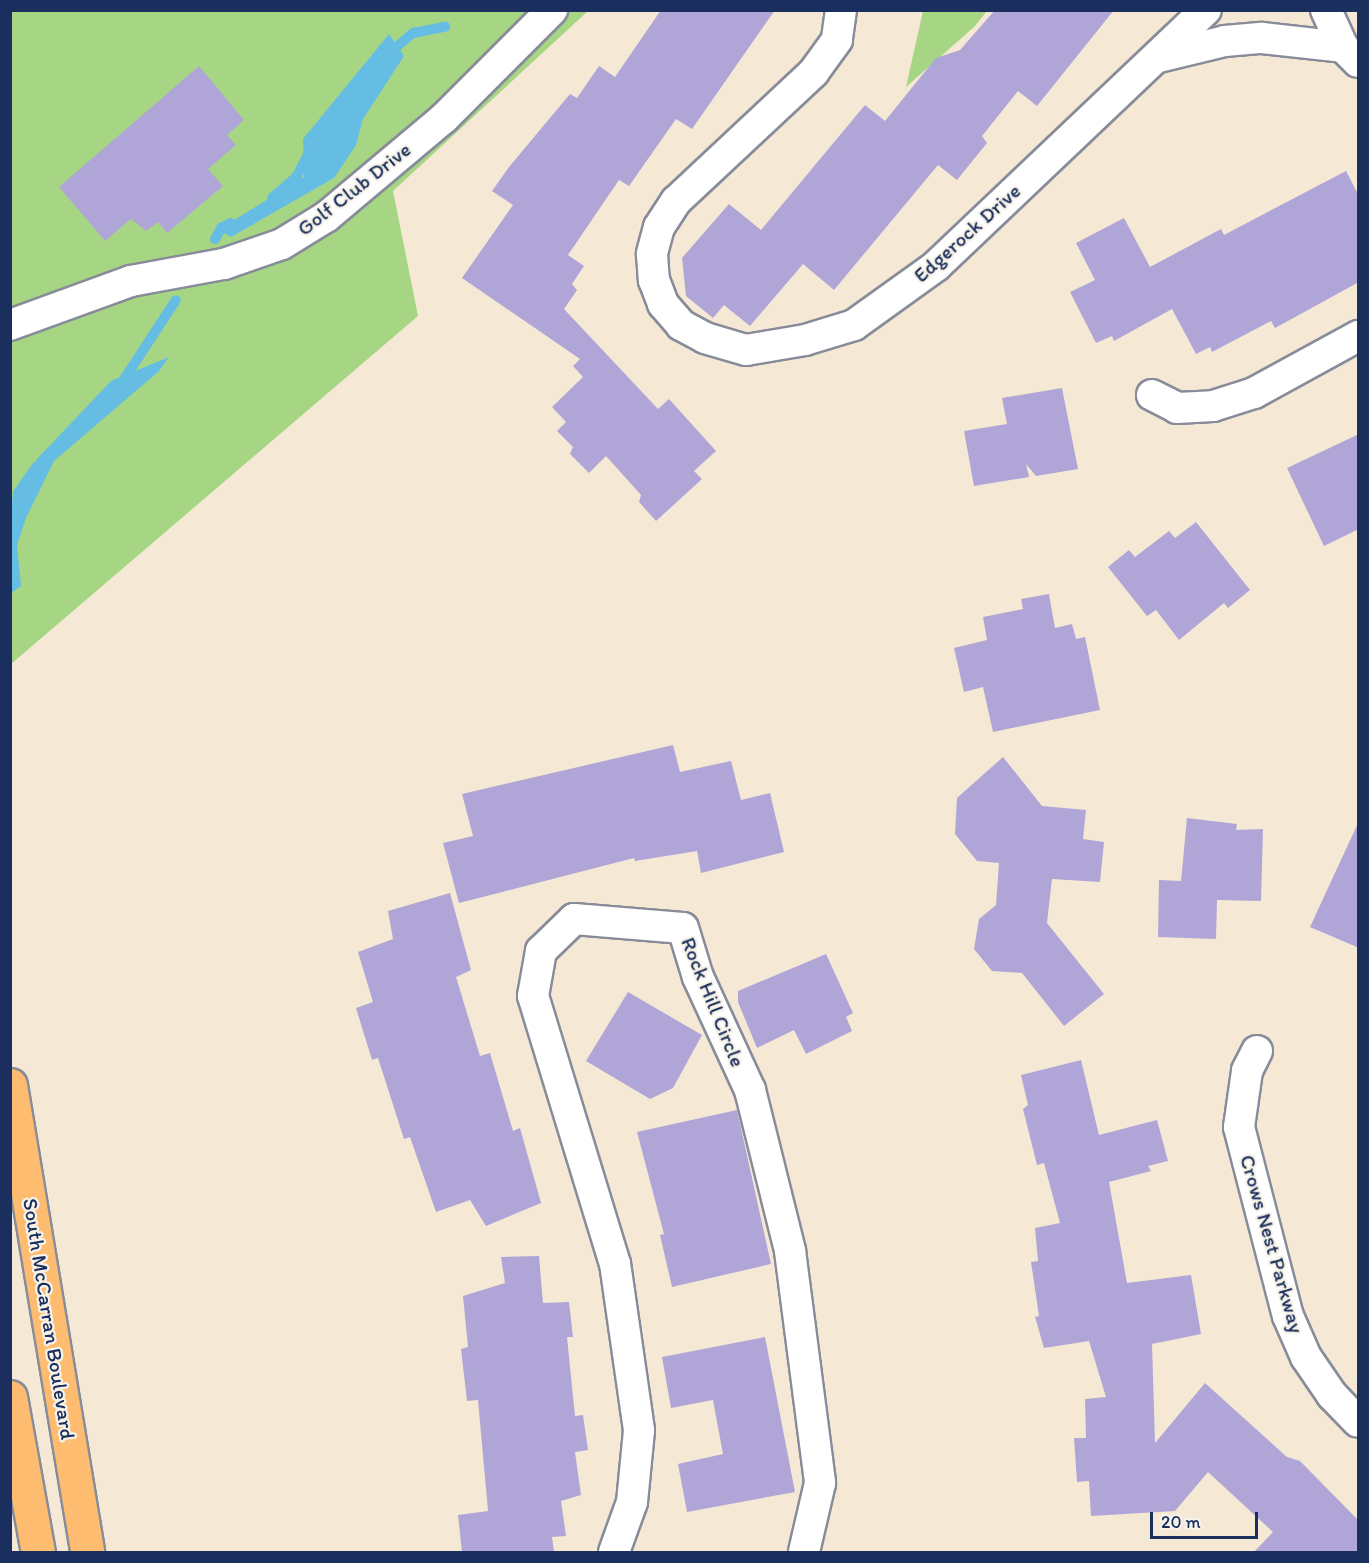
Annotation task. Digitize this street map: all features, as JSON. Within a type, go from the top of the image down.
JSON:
[{"type":"main road","name":"South McCarran Boulevard","points":[[10,1085],[87,1552]]},
{"type":"main road","points":[[10,1397],[38,1552]]},
{"type":"street","name":"Golf Club Drive","points":[[10,325],[130,281],[224,264],[289,240],[326,217],[444,118],[552,10]]},
{"type":"street","name":"Edgerock Drive","points":[[841,10],[837,40],[813,72],[676,201],[659,227],[652,254],[654,280],[663,304],[681,325],[705,338],[746,350],[805,340],[854,325],[936,266],[1206,10]]},
{"type":"street","points":[[1326,10],[1351,55]]},
{"type":"street","points":[[1155,58],[1225,41],[1262,38],[1351,55]]},
{"type":"street","points":[[1152,395],[1177,408],[1214,406],[1254,393],[1359,336]]},
{"type":"street","name":"Rock Hill Circle","points":[[614,1552],[632,1502],[638,1468],[639,1430],[624,1324],[615,1264],[533,996],[541,951],[574,919],[683,928],[698,977],[750,1090],[790,1251],[820,1483],[804,1552]]},
{"type":"street","name":"Crows Nest Parkway","points":[[1257,1051],[1242,1091],[1239,1126],[1288,1316],[1306,1357],[1332,1395],[1359,1422]]},
{"type":"green space","points":[[11,11],[588,11],[393,191],[418,316],[11,664]]},
{"type":"green space","points":[[923,11],[987,11],[974,27],[906,87]]},
{"type":"water","points":[[389,34],[404,56],[363,119],[356,145],[334,178],[231,237],[218,230],[304,177],[303,139]]},
{"type":"water","points":[[169,357],[159,371],[54,461],[26,518],[17,545],[21,586],[11,593],[11,512],[37,459],[111,381]]},
{"type":"building","points":[[661,10],[775,10],[692,129],[676,119],[629,186],[619,180],[568,255],[584,266],[572,284],[577,290],[564,309],[658,409],[669,399],[716,451],[694,471],[702,479],[656,521],[639,502],[641,495],[606,456],[589,473],[570,454],[573,447],[557,431],[566,422],[552,407],[583,377],[573,366],[580,359],[462,278],[513,205],[492,191],[509,167],[570,94],[577,98],[599,66],[615,77]]},
{"type":"building","points":[[995,10],[1114,10],[1037,106],[1018,91],[982,136],[987,143],[957,180],[938,165],[834,290],[803,264],[750,326],[724,305],[713,318],[686,296],[682,258],[729,204],[761,230],[865,105],[885,121],[936,58],[960,50]]},
{"type":"building","points":[[199,66],[244,120],[227,135],[236,145],[208,169],[223,186],[167,233],[158,222],[146,231],[131,219],[105,241],[59,187]]},
{"type":"building","points":[[1346,171],[1359,196],[1359,282],[1275,328],[1271,321],[1212,352],[1210,347],[1196,354],[1172,309],[1114,341],[1112,336],[1096,343],[1070,292],[1095,280],[1076,243],[1124,218],[1150,267],[1221,229],[1224,235]]},
{"type":"building","points":[[1062,388],[1078,469],[1036,476],[1026,464],[1029,477],[974,486],[964,431],[1007,424],[1002,398]]},
{"type":"building","points":[[1359,434],[1359,529],[1324,546],[1287,468]]},
{"type":"building","points":[[1196,522],[1250,590],[1228,608],[1224,603],[1179,640],[1156,610],[1147,616],[1108,567],[1129,550],[1135,557],[1169,531],[1175,538]]},
{"type":"building","points":[[1049,594],[1055,628],[1072,624],[1076,639],[1085,637],[1100,710],[993,732],[983,687],[964,692],[954,648],[987,640],[983,617],[1023,609],[1021,599]]},
{"type":"building","points":[[673,745],[680,772],[731,761],[741,800],[770,793],[784,852],[701,873],[697,851],[635,861],[634,858],[459,903],[443,843],[473,836],[462,794]]},
{"type":"building","points":[[1003,757],[1042,806],[1086,810],[1083,839],[1104,842],[1100,882],[1052,879],[1047,923],[1104,994],[1064,1026],[1022,973],[992,971],[974,949],[979,919],[996,905],[999,863],[977,861],[955,834],[957,798]]},
{"type":"building","points":[[1187,818],[1237,824],[1236,830],[1263,829],[1261,901],[1217,900],[1216,939],[1158,937],[1159,880],[1181,881]]},
{"type":"building","points":[[1359,821],[1359,948],[1310,927]]},
{"type":"building","points":[[450,893],[471,970],[456,977],[480,1056],[490,1053],[513,1131],[520,1128],[541,1203],[486,1226],[470,1200],[436,1212],[410,1137],[404,1139],[378,1058],[372,1060],[356,1008],[373,1002],[358,952],[393,939],[388,911]]},
{"type":"building","points":[[826,954],[853,1013],[846,1017],[852,1031],[806,1054],[794,1030],[757,1048],[738,1002],[738,991]]},
{"type":"building","points":[[628,992],[702,1035],[673,1088],[650,1099],[586,1061]]},
{"type":"building","points":[[1081,1060],[1099,1135],[1157,1120],[1168,1161],[1148,1166],[1151,1171],[1109,1182],[1127,1283],[1191,1275],[1201,1334],[1152,1344],[1155,1443],[1205,1383],[1287,1457],[1300,1461],[1359,1521],[1359,1552],[1254,1552],[1273,1532],[1208,1472],[1175,1511],[1091,1516],[1089,1481],[1077,1482],[1074,1438],[1086,1438],[1085,1399],[1106,1397],[1089,1341],[1044,1348],[1035,1317],[1039,1316],[1031,1262],[1038,1261],[1035,1228],[1060,1223],[1044,1163],[1037,1165],[1023,1109],[1028,1105],[1021,1075]]},
{"type":"building","points":[[737,1110],[771,1264],[672,1287],[660,1235],[664,1234],[637,1132]]},
{"type":"building","points":[[539,1256],[543,1303],[569,1302],[573,1337],[567,1337],[575,1416],[583,1415],[588,1450],[575,1452],[581,1495],[561,1501],[566,1536],[552,1537],[554,1552],[462,1552],[458,1515],[488,1511],[478,1400],[467,1401],[461,1349],[468,1347],[463,1296],[505,1283],[501,1257]]},
{"type":"building","points":[[765,1337],[795,1492],[687,1512],[678,1464],[723,1454],[713,1400],[671,1408],[662,1357]]},
{"type":"waterway","points":[[388,54],[413,33],[445,27]]},
{"type":"waterway","points":[[272,198],[297,176],[309,152]]},
{"type":"waterway","points":[[215,239],[221,228],[231,223]]},
{"type":"waterway","points":[[121,384],[176,300]]},
{"type":"waterway","points":[[16,515],[18,493],[36,467]]}]
